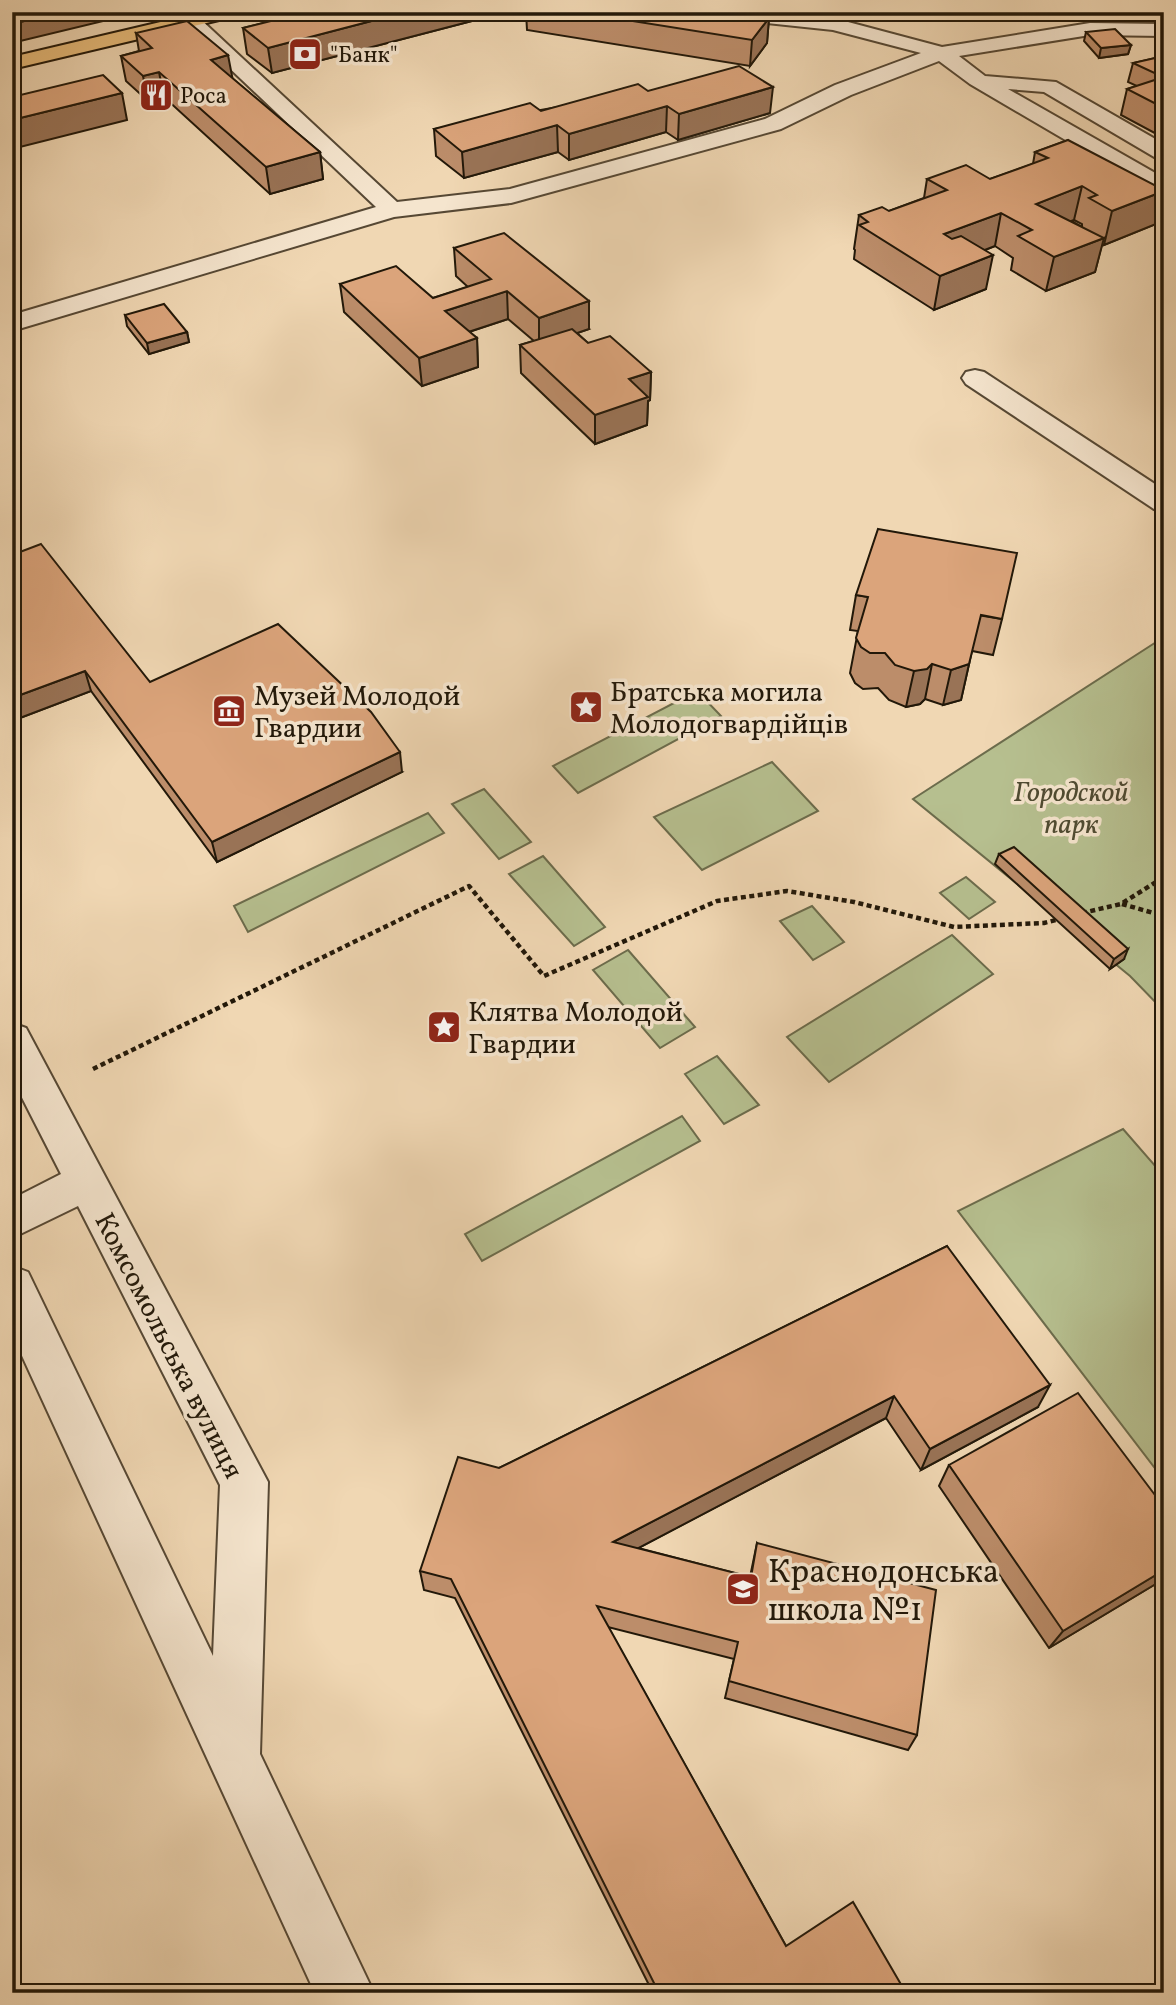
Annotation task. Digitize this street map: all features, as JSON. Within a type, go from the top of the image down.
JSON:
[{"type":"highway","points":[[12,63],[229,12]]},
{"type":"street","points":[[718,12],[833,24],[874,33],[942,54],[977,80],[1164,188]]},
{"type":"street","points":[[191,21],[393,209]]},
{"type":"street","points":[[12,323],[393,209],[511,196],[773,124],[843,90],[942,54],[1090,29],[1164,30]]},
{"type":"street","points":[[977,80],[1049,86],[1164,153]]},
{"type":"street","points":[[975,378],[1164,502]]},
{"type":"street","name":"Комсомольська вулиця","points":[[12,1039],[244,1482],[235,1755]]},
{"type":"street","points":[[12,1220],[87,1181]]},
{"type":"street","name":"Комсомольська вулиця","points":[[12,1286],[345,1993]]},
{"type":"path","points":[[93,1069],[469,886],[544,976],[717,901],[787,891],[854,902],[954,928],[1044,923],[1122,904],[1164,877]]},
{"type":"path","points":[[1122,904],[1164,916]]},
{"type":"green space","name":"Городской парк","points":[[1164,637],[1164,1011],[1130,976],[913,799]]},
{"type":"green space","points":[[697,691],[721,716],[578,793],[553,766]]},
{"type":"green space","points":[[772,762],[818,811],[702,870],[654,817]]},
{"type":"green space","points":[[484,789],[531,842],[499,859],[452,804]]},
{"type":"green space","points":[[428,813],[444,833],[248,932],[234,906]]},
{"type":"green space","points":[[543,856],[605,927],[574,946],[509,874]]},
{"type":"green space","points":[[966,877],[995,902],[969,919],[940,893]]},
{"type":"green space","points":[[812,906],[844,942],[813,960],[780,921]]},
{"type":"green space","points":[[952,935],[993,974],[829,1082],[787,1037]]},
{"type":"green space","points":[[628,950],[695,1027],[660,1048],[593,970]]},
{"type":"green space","points":[[717,1056],[759,1105],[724,1124],[685,1074]]},
{"type":"green space","points":[[682,1116],[700,1141],[482,1261],[465,1234]]},
{"type":"green space","points":[[1123,1129],[1164,1176],[1164,1480],[958,1211]]},
{"type":"building","points":[[12,12],[61,12],[12,24]]},
{"type":"building","points":[[307,12],[406,12],[268,48],[243,28]]},
{"type":"building","points":[[576,12],[732,12],[769,18],[752,40]]},
{"type":"building","points":[[187,21],[228,55],[211,60],[320,152],[266,167],[159,72],[143,76],[121,56],[152,48],[136,33]]},
{"type":"building","points":[[1115,29],[1131,45],[1101,48],[1086,32]]},
{"type":"building","points":[[1164,56],[1163,77],[1133,63]]},
{"type":"building","points":[[739,66],[773,87],[679,114],[667,106],[569,134],[557,125],[462,152],[434,129],[530,103],[541,111],[638,84],[648,91]]},
{"type":"building","points":[[103,75],[122,93],[12,120],[12,97]]},
{"type":"building","points":[[1164,77],[1164,108],[1127,89]]},
{"type":"building","points":[[1068,140],[1164,191],[1112,211],[1089,198],[1097,195],[1082,186],[1036,204],[1104,238],[1054,257],[1018,236],[1032,230],[1001,213],[944,234],[952,239],[961,236],[993,255],[940,276],[859,225],[868,222],[859,215],[882,207],[889,211],[947,190],[927,179],[966,165],[990,179],[1048,158],[1035,152]]},
{"type":"building","points":[[504,233],[589,301],[539,318],[507,291],[445,311],[477,338],[419,358],[340,284],[396,266],[433,298],[491,279],[454,248]]},
{"type":"building","points":[[164,304],[187,332],[147,343],[125,315]]},
{"type":"building","points":[[572,329],[588,343],[610,336],[651,372],[629,379],[648,397],[595,415],[520,345]]},
{"type":"building","points":[[878,529],[1017,553],[1002,619],[981,615],[969,664],[951,670],[932,664],[927,669],[914,671],[895,665],[885,653],[870,653],[861,647],[856,638],[868,597],[856,595]]},
{"type":"building","name":"Музей Молодой Гвардии","points":[[41,544],[150,682],[278,624],[371,712],[400,752],[212,842],[85,671],[12,698],[12,555]]},
{"type":"building","points":[[1014,847],[1128,949],[1114,959],[999,854]]},
{"type":"building","points":[[947,1246],[1050,1385],[930,1449],[894,1396],[613,1542],[751,1577],[757,1543],[936,1590],[917,1735],[729,1681],[738,1642],[597,1606],[786,1946],[853,1902],[906,1993],[659,1993],[451,1579],[420,1571],[458,1457],[499,1468]]},
{"type":"building","points":[[1078,1393],[1164,1507],[1164,1570],[1063,1631],[949,1465]]},
{"type":"place","name":"\"Банк\"","points":[[305,54]]},
{"type":"place","name":"Роса","points":[[156,95]]},
{"type":"place","name":"Братська могила Молодогвардійців","points":[[586,707]]},
{"type":"place","name":"Музей Молодой Гвардии","points":[[229,711]]},
{"type":"place","name":"Клятва Молодой Гвардии","points":[[444,1027]]},
{"type":"place","name":"Краснодонська школа №1","points":[[743,1589]]}]
